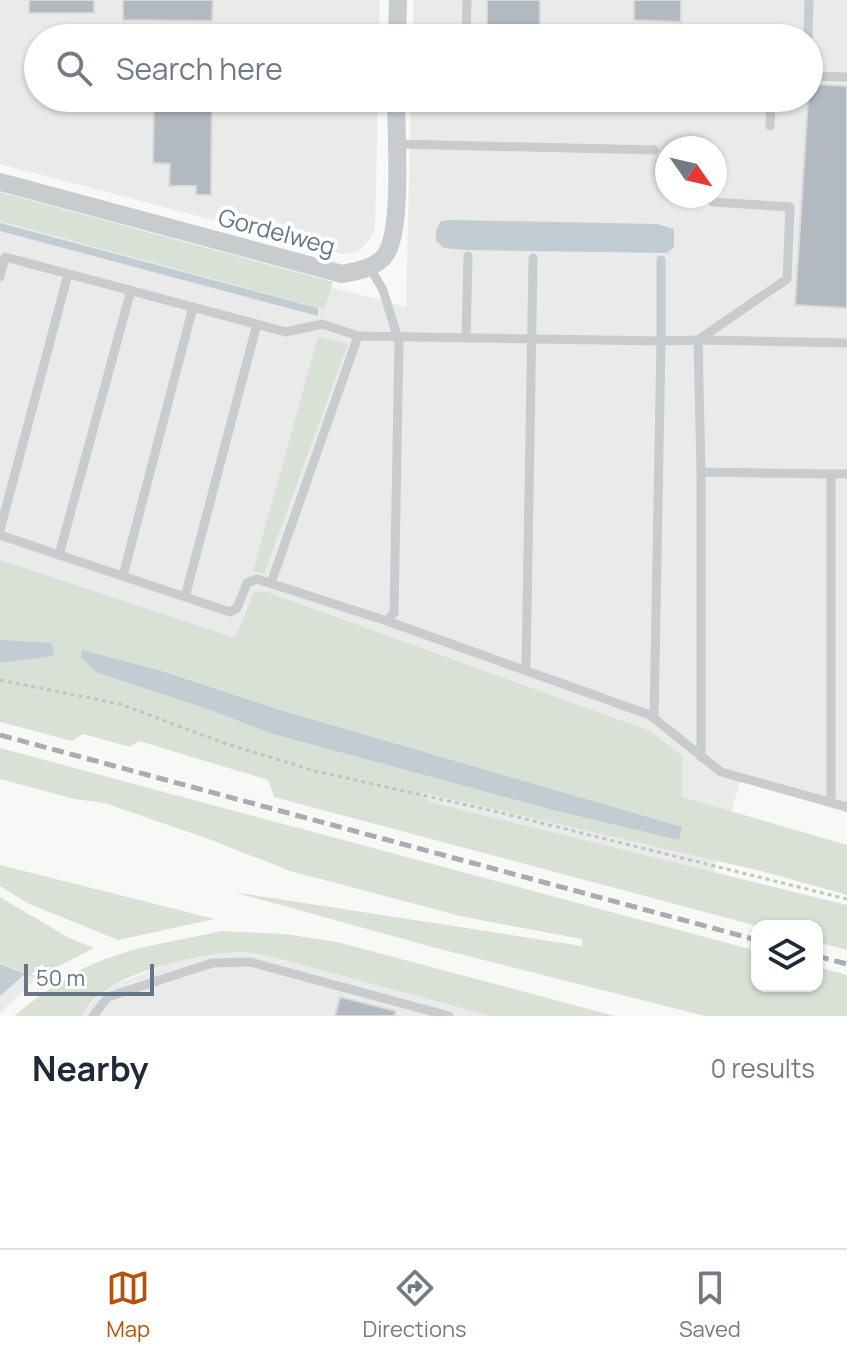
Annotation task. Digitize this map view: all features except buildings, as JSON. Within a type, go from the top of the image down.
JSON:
[{"type":"street","points":[[397,24],[398,0]]},
{"type":"street","points":[[369,266],[386,255],[395,227],[396,112]]},
{"type":"street","name":"Gordelweg","points":[[0,182],[342,274],[369,266]]},
{"type":"lane","points":[[466,24],[467,0]]},
{"type":"lane","points":[[808,24],[809,0]]},
{"type":"lane","points":[[823,76],[847,77]]},
{"type":"lane","points":[[770,112],[770,126]]},
{"type":"lane","points":[[396,144],[654,150]]},
{"type":"lane","points":[[698,340],[787,279],[790,207],[727,203]]},
{"type":"lane","points":[[0,277],[2,256],[286,332],[322,324],[358,336],[847,343]]},
{"type":"lane","points":[[466,338],[468,256]]},
{"type":"lane","points":[[526,670],[533,258]]},
{"type":"lane","points":[[654,719],[661,260]]},
{"type":"lane","points":[[369,266],[383,290],[398,337],[394,613],[387,621]]},
{"type":"lane","points":[[68,274],[0,533],[230,612],[237,608],[247,583],[257,579],[271,583],[650,715],[721,772],[847,807]]},
{"type":"lane","points":[[59,555],[131,290]]},
{"type":"lane","points":[[123,576],[193,307]]},
{"type":"lane","points":[[185,597],[257,324]]},
{"type":"lane","points":[[271,583],[358,336]]},
{"type":"lane","points":[[698,340],[701,757]]},
{"type":"lane","points":[[701,472],[847,474]]},
{"type":"lane","points":[[831,474],[831,802]]},
{"type":"lane","points":[[93,1016],[108,997],[212,963],[250,962],[449,1016]]},
{"type":"path","points":[[0,680],[61,695],[120,704],[221,742],[315,771],[489,810],[847,899]]},
{"type":"shaded area","points":[[0,0],[380,0],[379,24],[24,24],[24,112],[378,112],[375,228],[358,252],[342,254],[0,164]]},
{"type":"shaded area","points":[[413,0],[847,0],[847,813],[740,781],[712,880],[35,702],[0,711],[0,199],[406,307],[411,112],[823,112],[823,24],[413,24]]},
{"type":"shaded area","points":[[0,192],[333,282],[324,309],[0,221]]},
{"type":"shaded area","points":[[441,221],[657,224],[674,229],[674,247],[667,253],[444,248],[436,241],[436,230]]},
{"type":"shaded area","points":[[0,223],[318,308],[318,316],[0,231]]},
{"type":"shaded area","points":[[318,337],[348,344],[264,574],[253,571]]},
{"type":"shaded area","points":[[0,560],[235,638],[254,592],[267,592],[650,731],[682,756],[682,797],[847,845],[847,895],[761,871],[420,792],[430,802],[847,905],[847,950],[823,944],[823,920],[751,920],[751,924],[274,797],[268,780],[139,741],[130,747],[83,734],[72,741],[0,722]]},
{"type":"shaded area","points":[[0,640],[52,643],[54,656],[0,663]]},
{"type":"shaded area","points":[[82,650],[682,827],[679,840],[557,811],[270,733],[98,673],[81,658]]},
{"type":"shaded area","points":[[0,748],[751,949],[751,992],[823,992],[823,969],[847,975],[847,1016],[705,1016],[436,948],[233,892],[582,946],[582,939],[464,917],[290,871],[104,803],[74,799],[0,779]]},
{"type":"shaded area","points":[[0,865],[215,919],[118,940],[27,903],[0,886]]},
{"type":"shaded area","points":[[0,897],[69,938],[94,948],[36,978],[0,963]]},
{"type":"shaded area","points":[[221,931],[285,934],[337,942],[615,1016],[491,1016],[269,956],[236,952],[171,963],[126,979],[107,989],[92,1002],[83,1016],[14,1016],[57,984],[93,964],[133,950]]},
{"type":"shaded area","points":[[235,951],[269,956],[491,1016],[83,1016],[104,989],[173,962]]},
{"type":"shaded area","points":[[0,963],[36,978],[0,1013]]},
{"type":"shaded area","points":[[0,964],[25,974],[0,996]]},
{"type":"railway","points":[[0,735],[751,938]]},
{"type":"railway","points":[[823,958],[847,964]]}]
